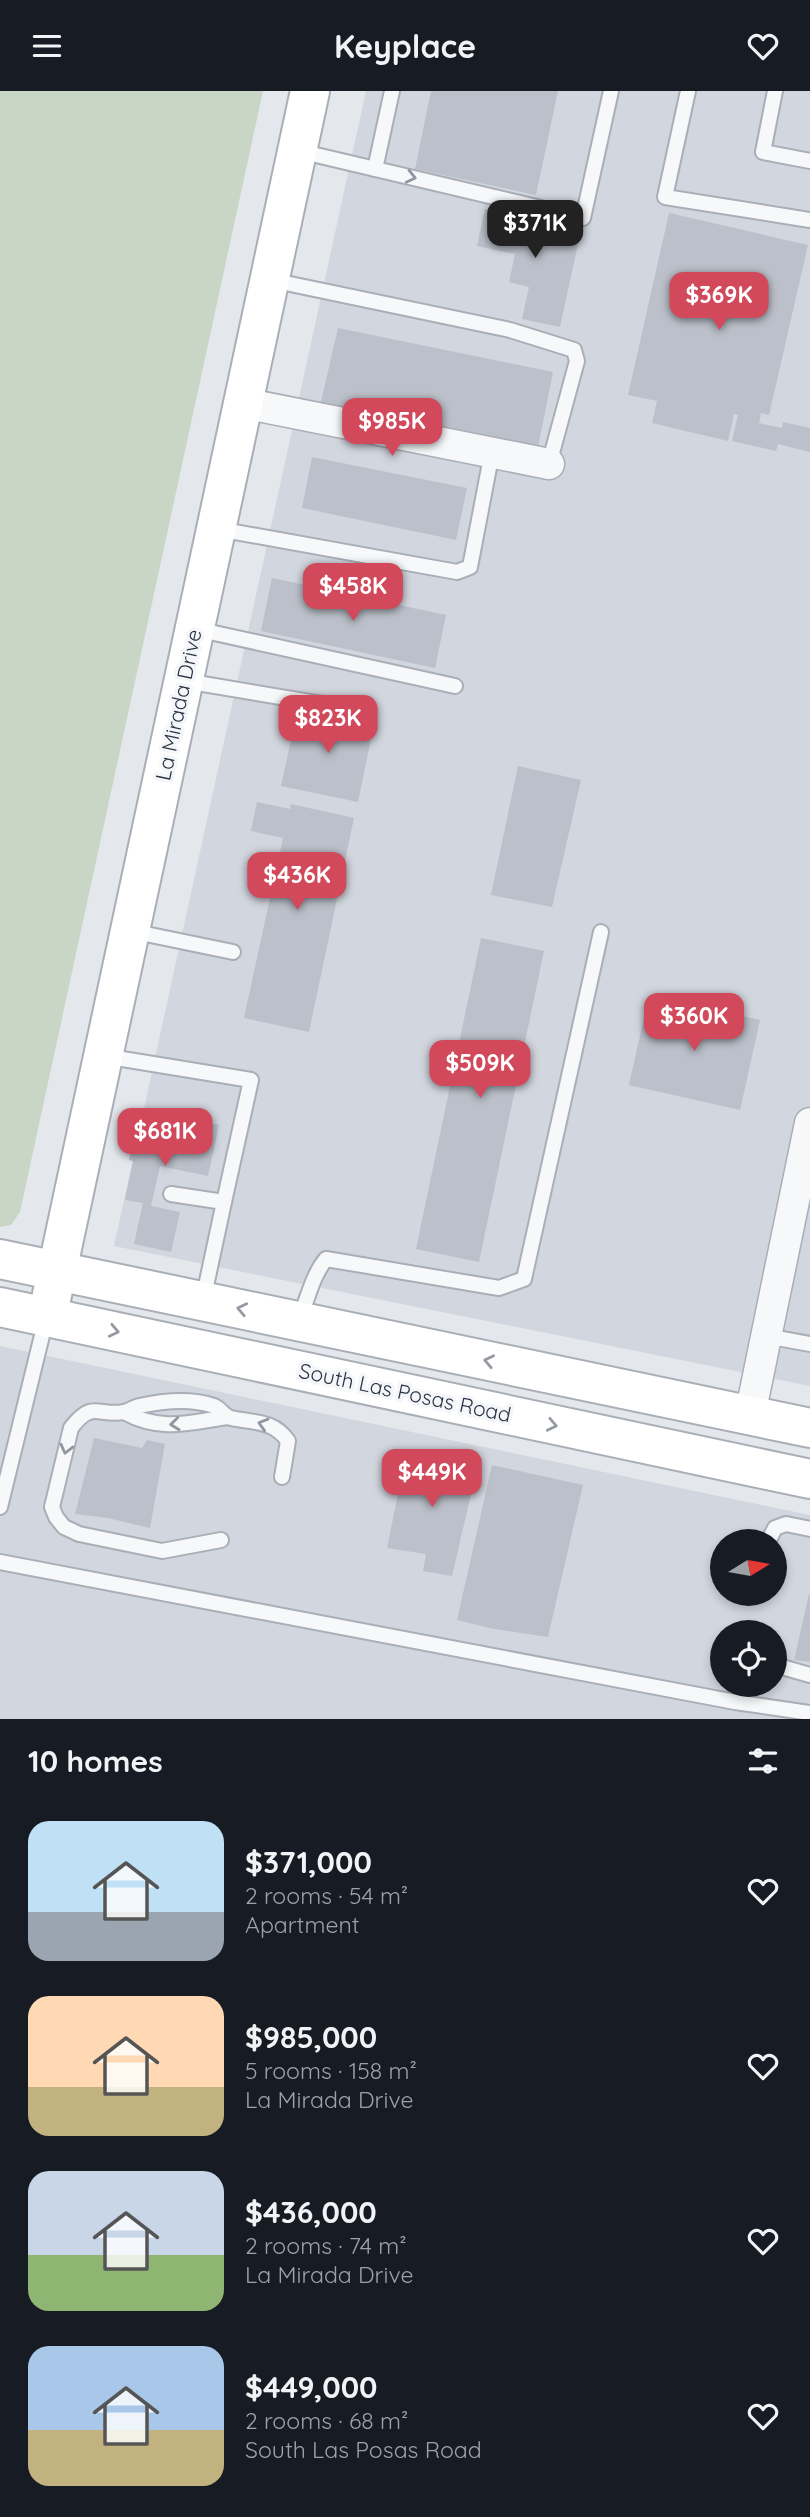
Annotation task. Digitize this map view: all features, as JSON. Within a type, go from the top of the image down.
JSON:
[{"type":"main road","name":"La Mirada Drive","points":[[47,1318],[310,91]]},
{"type":"main road","points":[[0,1259],[810,1428]]},
{"type":"main road","name":"South Las Posas Road","points":[[0,1307],[810,1479]]},
{"type":"street","points":[[243,403],[549,464]]},
{"type":"street","points":[[750,1415],[810,1123]]},
{"type":"lane","points":[[375,169],[392,91]]},
{"type":"lane","points":[[297,151],[583,218],[611,91]]},
{"type":"lane","points":[[688,91],[665,197],[810,220]]},
{"type":"lane","points":[[775,91],[763,152],[810,161]]},
{"type":"lane","points":[[270,280],[510,330],[574,350],[577,361],[549,464]]},
{"type":"lane","points":[[217,529],[457,572],[470,568],[492,452]]},
{"type":"lane","points":[[195,629],[455,686]]},
{"type":"lane","points":[[184,681],[346,708]]},
{"type":"lane","points":[[130,931],[233,952]]},
{"type":"lane","points":[[298,1321],[309,1298],[316,1271],[327,1259],[499,1288],[524,1279],[601,932]]},
{"type":"lane","points":[[103,1056],[251,1080],[203,1301]]},
{"type":"lane","points":[[171,1194],[224,1202]]},
{"type":"lane","points":[[0,1507],[47,1318]]},
{"type":"lane","points":[[766,1336],[810,1344]]},
{"type":"lane","points":[[124,1412],[136,1406],[183,1401],[216,1407],[228,1417]]},
{"type":"lane","points":[[221,1540],[162,1551],[79,1534],[64,1527],[52,1507],[71,1428],[86,1413],[99,1410],[124,1412],[146,1422],[168,1426],[228,1417],[265,1422],[281,1430],[288,1441],[282,1477]]},
{"type":"lane","points":[[774,1529],[786,1524],[810,1529]]},
{"type":"lane","points":[[0,1562],[723,1700],[810,1713]]},
{"type":"lane","points":[[787,1668],[810,1675]]},
{"type":"shaded area","points":[[366,91],[810,91],[810,1386],[114,1246]]},
{"type":"shaded area","points":[[0,1346],[810,1515],[810,1719],[0,1719]]},
{"type":"green space","points":[[0,91],[263,91],[20,1212],[11,1225],[0,1227]]},
{"type":"building","points":[[431,91],[558,91],[536,195],[415,169]]},
{"type":"building","points":[[485,209],[581,230],[560,327],[522,319],[529,287],[509,282],[515,254],[477,246]]},
{"type":"building","points":[[669,213],[808,245],[769,415],[761,413],[759,423],[782,428],[783,422],[810,428],[810,452],[778,444],[776,451],[732,441],[738,415],[734,414],[728,441],[652,423],[657,401],[628,395]]},
{"type":"building","points":[[338,328],[553,372],[538,447],[321,402]]},
{"type":"building","points":[[312,457],[467,488],[456,540],[302,508]]},
{"type":"building","points":[[272,578],[446,615],[435,668],[261,631]]},
{"type":"building","points":[[298,708],[374,724],[358,802],[281,786]]},
{"type":"building","points":[[518,766],[581,780],[552,907],[491,895]]},
{"type":"building","points":[[257,802],[290,809],[291,804],[354,818],[309,1032],[244,1018],[283,838],[251,831]]},
{"type":"building","points":[[481,938],[544,951],[479,1262],[416,1249]]},
{"type":"building","points":[[649,995],[760,1020],[740,1110],[629,1085]]},
{"type":"building","points":[[140,1109],[219,1125],[208,1176],[160,1166],[151,1206],[180,1212],[171,1252],[134,1244],[143,1203],[125,1200],[133,1161],[129,1160]]},
{"type":"building","points":[[94,1438],[142,1448],[147,1440],[165,1444],[150,1528],[108,1518],[75,1514]]},
{"type":"building","points":[[407,1450],[478,1464],[452,1576],[423,1571],[426,1554],[387,1548]]},
{"type":"building","points":[[492,1465],[583,1485],[548,1637],[457,1620]]},
{"type":"building","points":[[810,1594],[810,1662],[794,1660]]}]
